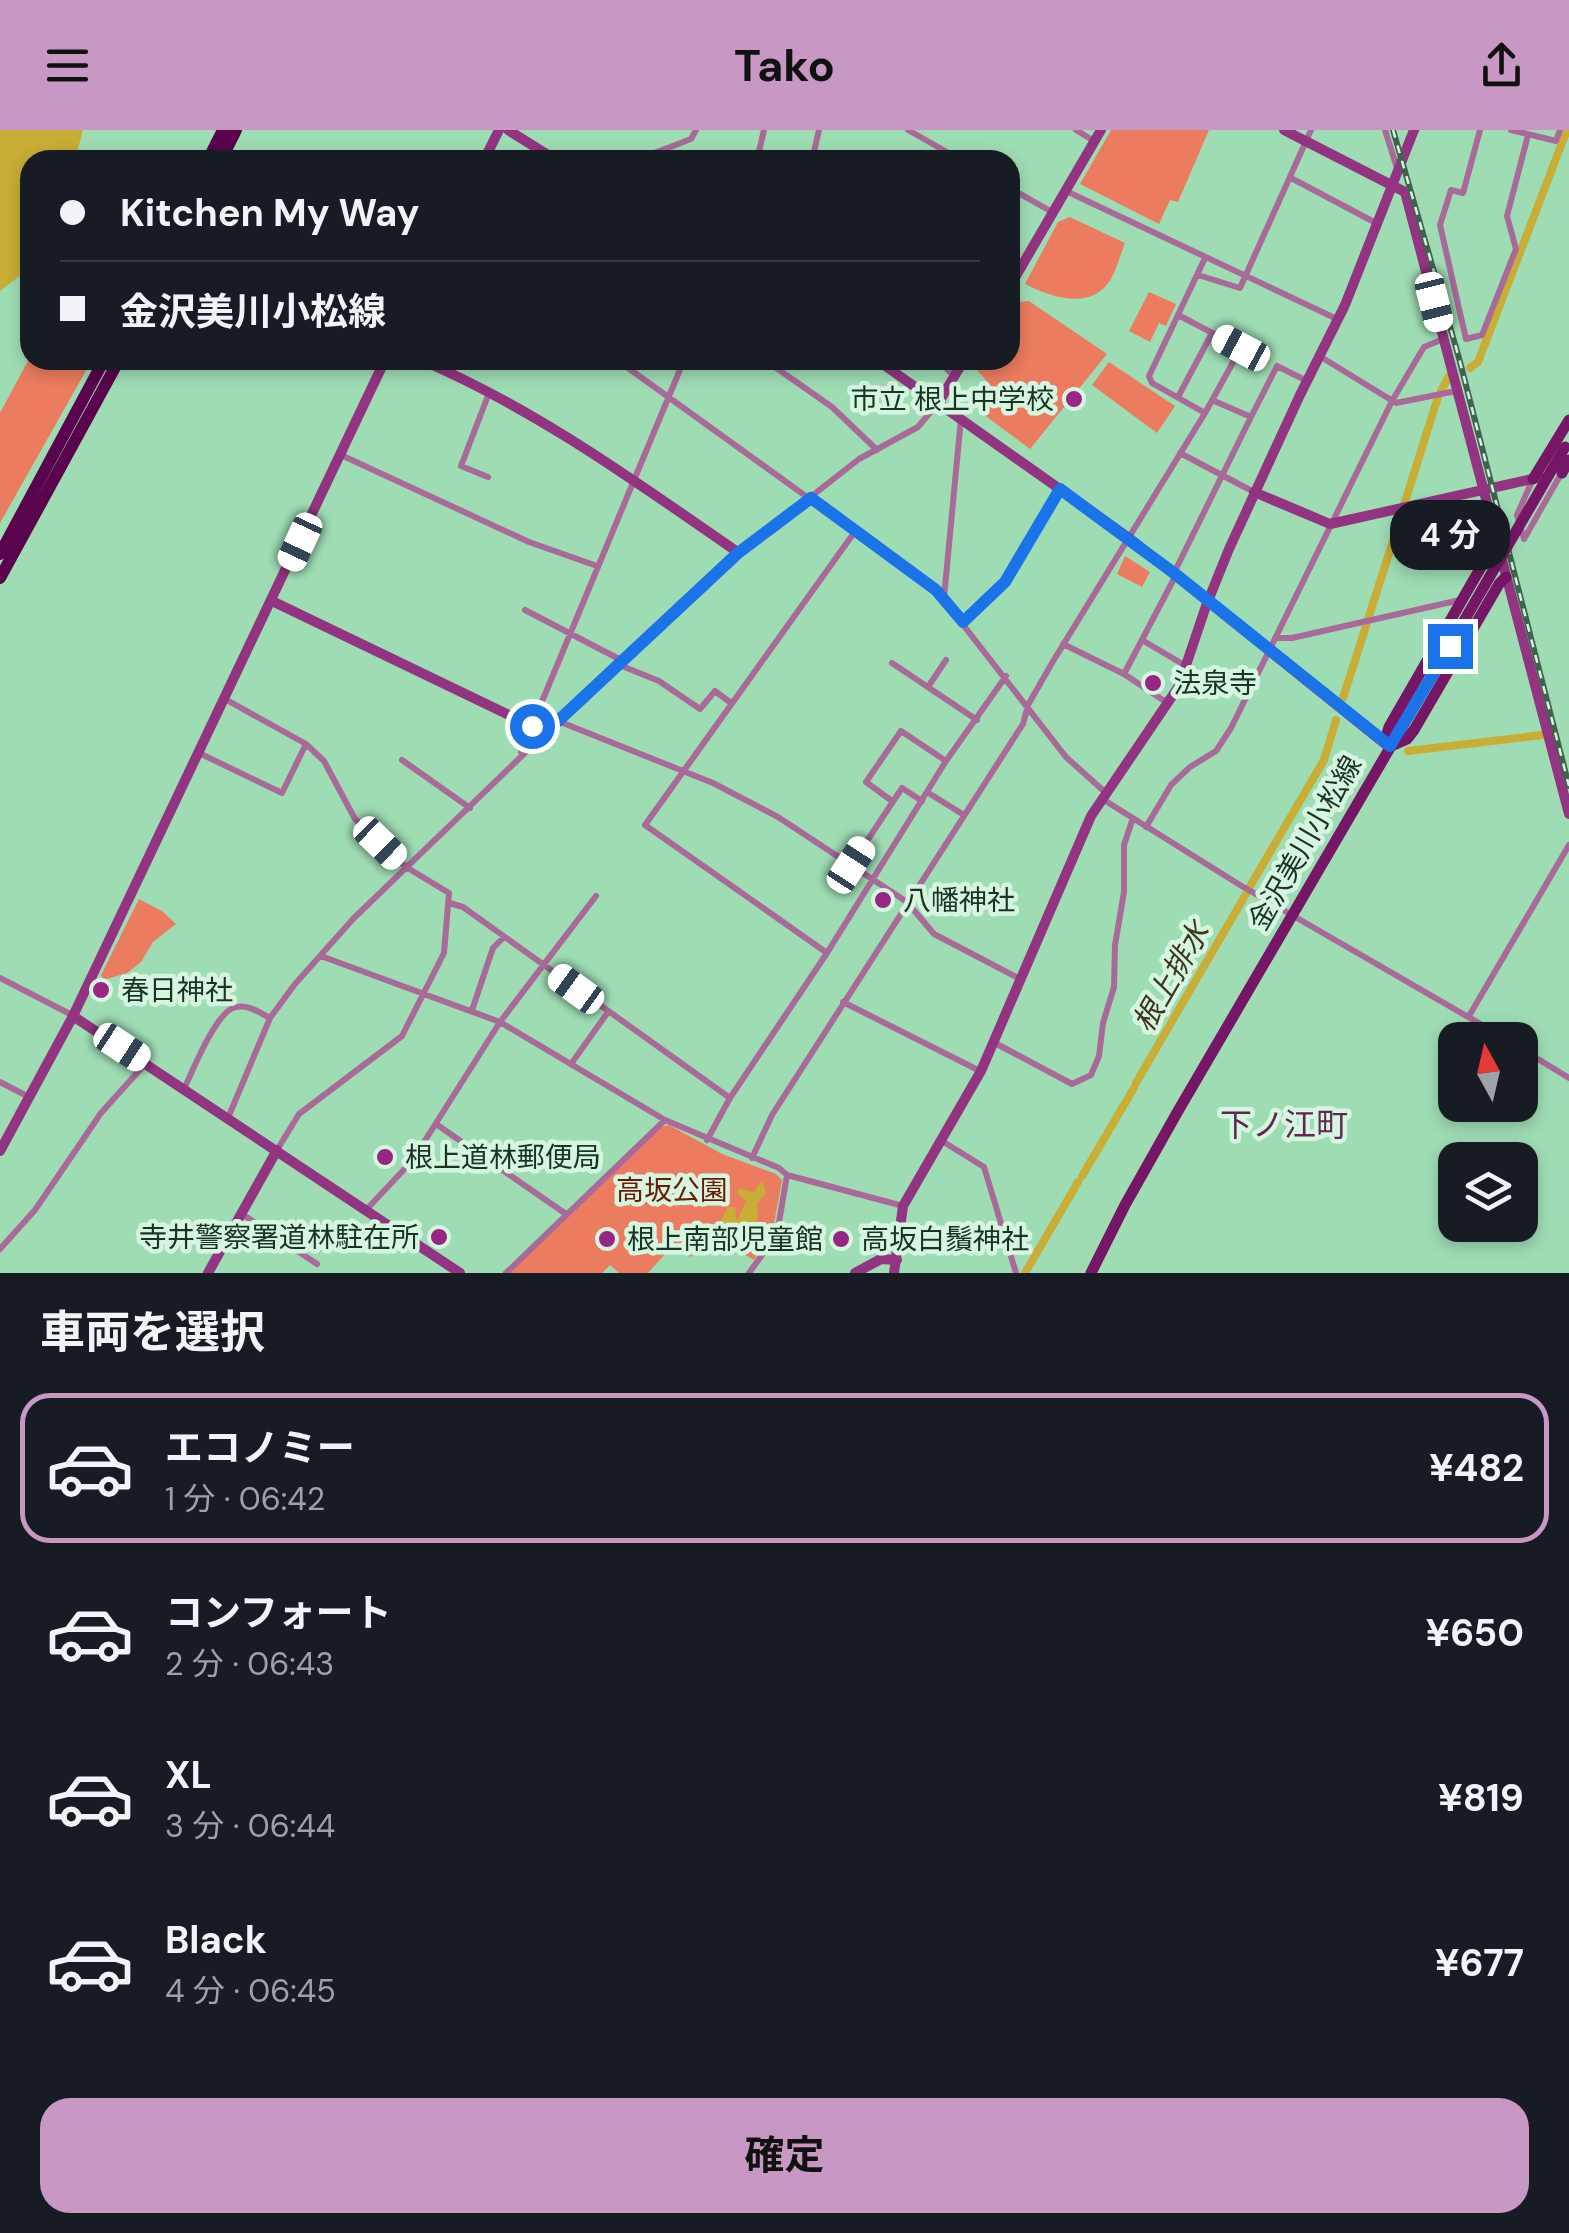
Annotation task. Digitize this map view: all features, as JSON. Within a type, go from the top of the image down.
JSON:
[{"type":"highway","points":[[0,554],[99,370]]},
{"type":"highway","points":[[0,578],[114,370]]},
{"type":"main road","points":[[1533,480],[1569,420]]},
{"type":"main road","points":[[1566,472],[1568,450]]},
{"type":"main road","name":"金沢美川小松線","points":[[1091,1273],[1142,1172],[1568,450]]},
{"type":"main road","points":[[1496,541],[1390,727],[1386,738],[1390,746],[1407,739],[1414,730],[1506,577]]},
{"type":"street","points":[[508,130],[540,150]]},
{"type":"street","points":[[662,150],[691,139],[696,130]]},
{"type":"street","points":[[908,130],[943,150]]},
{"type":"street","points":[[1076,130],[1095,141]]},
{"type":"street","points":[[1020,269],[1102,130]]},
{"type":"street","points":[[1284,130],[1309,136],[1405,192],[1569,814]]},
{"type":"street","points":[[1385,130],[1397,168]]},
{"type":"street","points":[[894,1273],[903,1206],[982,1071],[1092,816],[1169,704],[1254,492],[1337,320],[1414,130]]},
{"type":"street","points":[[1480,130],[1463,193],[1450,190],[1440,226],[1466,339],[1482,336],[1516,249],[1508,216],[1528,135]]},
{"type":"street","points":[[1511,130],[1556,141],[1560,130]]},
{"type":"street","points":[[1198,276],[1240,288],[1309,136]]},
{"type":"street","points":[[1291,178],[1376,222]]},
{"type":"street","points":[[1066,191],[1337,320]]},
{"type":"street","points":[[1020,194],[1053,212]]},
{"type":"street","points":[[1204,413],[1152,383],[1149,376],[1205,258]]},
{"type":"street","points":[[752,1158],[772,1115],[1023,724],[1028,706],[1063,644],[1241,348],[1180,316]]},
{"type":"street","points":[[1178,398],[1212,332]]},
{"type":"street","points":[[1146,826],[1171,785],[1190,766],[1216,751],[1270,652],[1392,401],[1424,347],[1443,338]]},
{"type":"street","points":[[1320,357],[1392,401],[1456,392]]},
{"type":"street","points":[[1124,674],[1277,366],[1307,381]]},
{"type":"street","points":[[0,1151],[73,1016],[380,370]]},
{"type":"street","points":[[443,370],[555,428],[738,553]]},
{"type":"street","points":[[631,370],[856,530],[944,599],[1066,758],[1133,820],[1477,1022]]},
{"type":"street","points":[[519,758],[680,370]]},
{"type":"street","points":[[780,370],[832,408],[876,450]]},
{"type":"street","points":[[892,370],[1129,538],[1390,746]]},
{"type":"street","points":[[948,370],[953,375]]},
{"type":"street","points":[[228,1118],[270,1018],[352,918],[738,553],[859,459],[918,427],[939,402],[957,370]]},
{"type":"street","points":[[488,477],[461,466],[490,392]]},
{"type":"street","points":[[1212,400],[1250,417]]},
{"type":"street","points":[[944,599],[961,418]]},
{"type":"street","points":[[1180,453],[1254,492],[1330,524],[1566,472]]},
{"type":"street","points":[[341,455],[529,542],[598,566]]},
{"type":"street","points":[[1533,480],[1517,516],[1524,539],[1566,472]]},
{"type":"street","points":[[963,622],[1005,582],[1060,489]]},
{"type":"street","points":[[826,953],[645,824],[856,530]]},
{"type":"street","points":[[1276,638],[1310,634],[1464,598]]},
{"type":"street","points":[[272,601],[532,726]]},
{"type":"street","points":[[526,610],[659,681],[700,708],[715,692],[731,703]]},
{"type":"street","points":[[1142,640],[1186,666]]},
{"type":"street","points":[[1063,644],[1124,674],[1169,704]]},
{"type":"street","points":[[928,687],[946,660]]},
{"type":"street","points":[[892,663],[976,720]]},
{"type":"street","points":[[707,1140],[946,761],[1006,676]]},
{"type":"street","points":[[208,1273],[299,1114],[402,1036],[444,953],[449,904],[446,890],[406,868],[355,818],[324,761],[306,744],[225,699]]},
{"type":"street","points":[[538,713],[682,771],[778,817],[907,902],[934,934],[1022,980]]},
{"type":"street","points":[[892,801],[866,782],[901,732],[946,761]]},
{"type":"street","points":[[200,753],[282,792],[306,744]]},
{"type":"street","points":[[402,760],[470,808]]},
{"type":"street","points":[[851,865],[902,788],[922,801]]},
{"type":"street","points":[[927,792],[964,815]]},
{"type":"street","points":[[994,1044],[1072,1084],[1091,1074],[1099,1056],[1103,1023],[1114,987],[1115,945],[1124,892],[1124,845],[1133,820]]},
{"type":"street","points":[[1469,1017],[1569,844]]},
{"type":"street","points":[[366,1210],[412,1162],[500,1022],[596,896]]},
{"type":"street","points":[[449,904],[463,908],[730,1098]]},
{"type":"street","points":[[472,1010],[493,948],[504,937]]},
{"type":"street","points":[[321,956],[500,1022],[665,1120],[779,1168],[786,1176],[903,1206]]},
{"type":"street","points":[[0,978],[73,1016],[146,1062],[460,1273]]},
{"type":"street","points":[[843,1002],[982,1071]]},
{"type":"street","points":[[184,1089],[222,1015],[235,1006],[270,1018]]},
{"type":"street","points":[[571,1064],[608,1012]]},
{"type":"street","points":[[1538,1059],[1569,1078]]},
{"type":"street","points":[[0,1249],[35,1210],[101,1112],[146,1062]]},
{"type":"street","points":[[0,1082],[30,1097]]},
{"type":"street","points":[[506,1273],[665,1120]]},
{"type":"street","points":[[436,1124],[566,1214]]},
{"type":"street","points":[[942,1141],[984,1168],[1016,1273]]},
{"type":"street","points":[[750,1273],[777,1234],[786,1176]]},
{"type":"street","points":[[242,1214],[317,1264]]},
{"type":"street","points":[[855,1273],[881,1260],[897,1260]]},
{"type":"green space","points":[[1111,130],[1209,130],[1178,202],[1170,200],[1159,224],[1080,184]]},
{"type":"green space","points":[[1070,217],[1125,243],[1109,282],[1101,291],[1080,299],[1045,293],[1025,284],[1058,222]]},
{"type":"green space","points":[[1149,292],[1176,304],[1166,326],[1159,323],[1150,342],[1129,331]]},
{"type":"green space","points":[[1029,301],[1107,354],[1030,449],[979,411],[993,388],[977,370],[1020,370],[1020,302]]},
{"type":"green space","points":[[1109,362],[1175,406],[1157,433],[1092,385]]},
{"type":"green space","points":[[23,370],[86,370],[0,523],[0,413]]},
{"type":"green space","points":[[1125,556],[1150,572],[1142,587],[1117,574]]},
{"type":"green space","points":[[139,899],[176,924],[153,942],[141,962],[127,973],[104,980],[101,975]]},
{"type":"green space","name":"高坂公園","points":[[669,1125],[782,1180],[773,1229],[754,1260],[734,1248],[726,1254],[705,1242],[690,1257],[674,1244],[648,1273],[619,1273],[610,1265],[602,1273],[510,1273],[660,1127]]},
{"type":"shaded area","points":[[0,130],[83,130],[78,150],[20,150],[20,276],[0,291]]},
{"type":"shaded area","points":[[760,1183],[766,1193],[757,1204],[750,1237],[740,1237],[740,1241],[720,1231],[728,1207],[735,1207],[737,1221],[746,1201],[737,1193],[738,1188],[754,1192]]},
{"type":"waterway","name":"根上排水","points":[[1470,368],[1478,362],[1567,130]]},
{"type":"waterway","name":"根上排水","points":[[1441,391],[1449,376]]},
{"type":"waterway","name":"根上排水","points":[[1404,505],[1438,397]]},
{"type":"waterway","name":"根上排水","points":[[1368,619],[1402,513]]},
{"type":"waterway","name":"根上排水","points":[[1343,698],[1367,623]]},
{"type":"waterway","name":"根上排水","points":[[1249,888],[1324,760],[1336,720]]},
{"type":"waterway","points":[[1408,751],[1542,735]]},
{"type":"waterway","name":"根上排水","points":[[1136,1083],[1246,894]]},
{"type":"waterway","name":"根上排水","points":[[1082,1176],[1134,1088]]},
{"type":"waterway","name":"根上排水","points":[[1025,1273],[1078,1182]]},
{"type":"railway","points":[[1393,130],[1459,358],[1569,786]]},
{"type":"place","name":"市立 根上中学校","points":[[1074,399]]},
{"type":"place","name":"法泉寺","points":[[1153,683]]},
{"type":"place","name":"八幡神社","points":[[883,900]]},
{"type":"place","name":"春日神社","points":[[101,990]]},
{"type":"place","name":"根上道林郵便局","points":[[385,1157]]},
{"type":"place","name":"寺井警察署道林駐在所","points":[[439,1237]]},
{"type":"place","name":"根上南部児童館","points":[[607,1239]]},
{"type":"place","name":"高坂白鬚神社","points":[[841,1239]]},
{"type":"district","name":"下ノ江町","points":[[1284,1125]]},
{"type":"route","points":[[532,726],[538,713],[558,721],[738,553],[811,498],[936,590],[963,622],[1005,582],[1060,489],[1174,573],[1390,746],[1450,646]]}]
